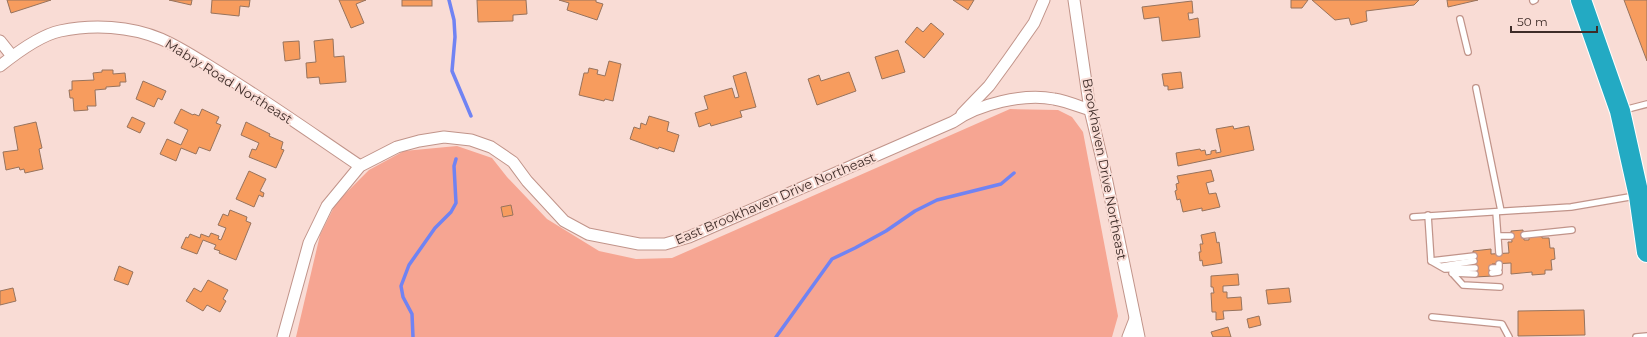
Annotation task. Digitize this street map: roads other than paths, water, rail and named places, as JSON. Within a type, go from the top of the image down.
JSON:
[{"type":"highway","points":[[1581,0],[1620,111],[1643,195],[1647,252]]},
{"type":"street","name":"East Brookhaven Drive Northeast","points":[[283,337],[308,243],[327,206],[360,166],[397,147],[419,141],[444,137],[471,140],[491,147],[513,162],[564,221],[588,234],[639,244],[665,244],[690,237],[953,122],[989,86],[1034,23],[1044,0]]},
{"type":"street","name":"Brookhaven Drive Northeast","points":[[1074,0],[1090,110],[1105,172],[1139,337]]},
{"type":"street","name":"Mabry Road Northeast","points":[[0,66],[12,56],[33,43],[59,31],[96,26],[127,29],[160,39],[193,56],[246,89],[360,166]]},
{"type":"street","points":[[0,41],[12,56]]},
{"type":"street","name":"East Brookhaven Drive Northeast","points":[[959,117],[993,104],[1027,97],[1054,99],[1090,110]]},
{"type":"street","points":[[1128,337],[1136,320]]},
{"type":"lane","points":[[1460,19],[1468,52]]},
{"type":"lane","points":[[1476,88],[1499,212],[1499,253],[1491,253]]},
{"type":"lane","points":[[1620,111],[1647,104]]},
{"type":"lane","points":[[1413,217],[1571,207],[1643,195]]},
{"type":"lane","points":[[1428,216],[1431,261]]},
{"type":"lane","points":[[1524,235],[1572,230]]},
{"type":"lane","points":[[1499,236],[1511,236]]},
{"type":"lane","points":[[1431,261],[1474,258],[1443,268]]},
{"type":"lane","points":[[1431,261],[1453,274],[1463,286],[1500,287]]},
{"type":"lane","points":[[1499,264],[1499,268],[1492,270],[1499,272]]},
{"type":"lane","points":[[1443,268],[1475,271],[1453,274]]},
{"type":"lane","points":[[1432,317],[1502,324],[1509,337]]},
{"type":"lane","points":[[1636,337],[1647,336]]},
{"type":"waterway","points":[[449,0],[454,20],[455,37],[452,71],[471,116]]},
{"type":"waterway","points":[[413,337],[412,314],[403,297],[401,286],[409,265],[435,228],[451,212],[456,203],[454,166],[456,159]]},
{"type":"waterway","points":[[776,337],[832,259],[886,231],[915,211],[937,200],[1001,184],[1014,173]]}]
